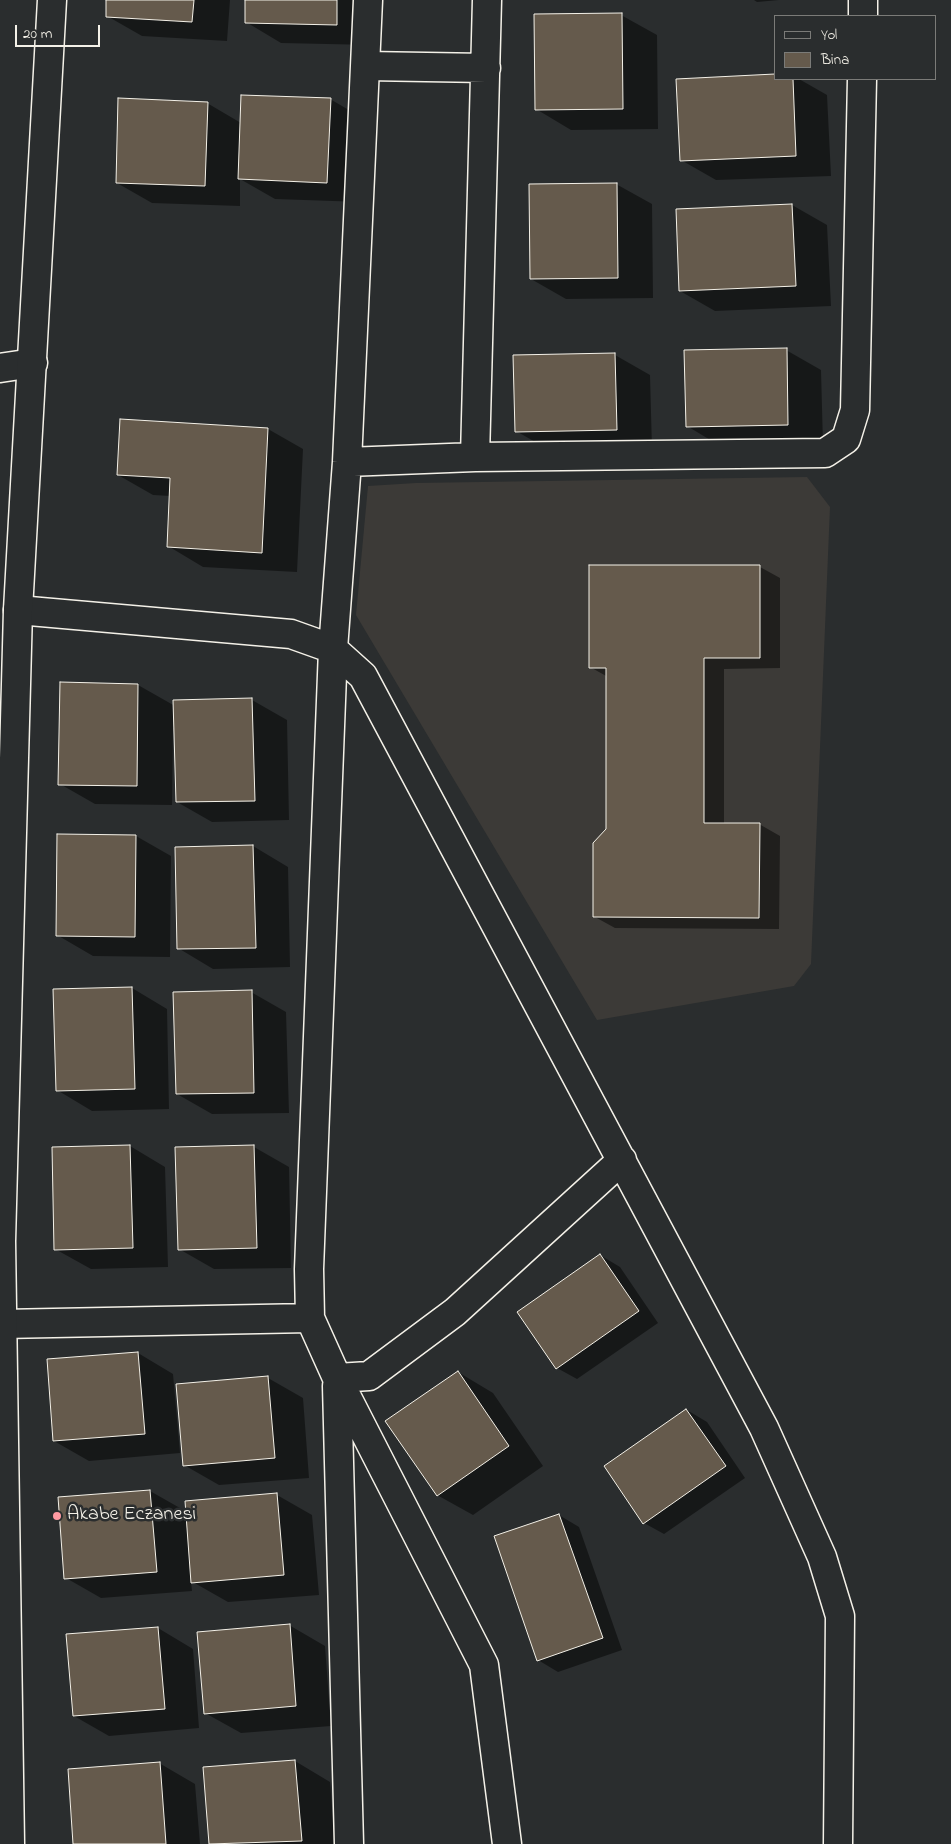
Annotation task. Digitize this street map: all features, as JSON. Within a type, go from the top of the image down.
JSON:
[{"type":"street","points":[[10,1844],[1,1278],[9,611],[32,363],[52,0]]},
{"type":"street","points":[[368,0],[347,462],[333,648],[309,1269],[310,1318],[337,1378],[484,1665],[507,1844]]},
{"type":"street","points":[[474,457],[488,0]]},
{"type":"street","points":[[863,15],[864,0]]},
{"type":"street","points":[[366,66],[486,68]]},
{"type":"street","points":[[347,462],[474,457],[825,453],[846,439],[855,410],[862,80]]},
{"type":"street","points":[[0,368],[32,363]]},
{"type":"street","points":[[9,611],[292,634],[333,648],[363,676],[764,1428],[822,1557],[840,1616],[838,1844]]},
{"type":"street","points":[[337,1378],[369,1376],[455,1312],[622,1160]]},
{"type":"street","points":[[2,1324],[310,1318]]},
{"type":"street","points":[[337,1378],[349,1844]]},
{"type":"shaded area","points":[[807,477],[830,507],[811,964],[794,986],[597,1020],[356,615],[368,486],[416,483]]},
{"type":"building","points":[[106,0],[194,0],[192,22],[106,17]]},
{"type":"building","points":[[245,0],[337,0],[337,25],[245,23]]},
{"type":"building","points":[[622,13],[623,109],[535,110],[534,14]]},
{"type":"building","points":[[774,74],[774,80],[793,80],[796,156],[680,161],[676,79]]},
{"type":"building","points":[[241,95],[331,98],[327,183],[238,179]]},
{"type":"building","points":[[118,98],[208,102],[205,186],[116,183]]},
{"type":"building","points":[[617,183],[618,278],[530,279],[529,184]]},
{"type":"building","points":[[792,204],[796,286],[679,291],[676,209]]},
{"type":"building","points":[[787,348],[788,425],[686,427],[684,350]]},
{"type":"building","points":[[615,353],[617,430],[515,432],[513,355]]},
{"type":"building","points":[[120,419],[268,428],[262,553],[167,547],[170,478],[117,475]]},
{"type":"building","points":[[589,565],[760,565],[760,658],[704,658],[704,823],[760,823],[759,918],[593,917],[593,843],[606,829],[606,668],[589,668]]},
{"type":"building","points":[[60,682],[138,684],[137,786],[58,785]]},
{"type":"building","points":[[252,698],[255,801],[176,802],[173,700]]},
{"type":"building","points":[[57,834],[136,835],[135,937],[56,936]]},
{"type":"building","points":[[253,845],[256,948],[177,949],[175,847]]},
{"type":"building","points":[[132,987],[135,1089],[56,1091],[53,989]]},
{"type":"building","points":[[252,990],[254,1093],[176,1094],[173,992]]},
{"type":"building","points":[[130,1145],[133,1248],[54,1250],[52,1147]]},
{"type":"building","points":[[254,1145],[257,1248],[178,1250],[175,1147]]},
{"type":"building","points":[[600,1254],[639,1311],[556,1369],[517,1312]]},
{"type":"building","points":[[138,1352],[145,1434],[53,1441],[47,1359]]},
{"type":"building","points":[[458,1371],[509,1446],[437,1496],[385,1421]]},
{"type":"building","points":[[268,1376],[275,1458],[183,1466],[176,1384]]},
{"type":"building","points":[[686,1409],[726,1466],[643,1524],[604,1466]]},
{"type":"building","points":[[150,1490],[157,1572],[64,1579],[58,1497]]},
{"type":"building","points":[[277,1493],[284,1575],[191,1583],[185,1501]]},
{"type":"building","points":[[559,1514],[603,1638],[537,1661],[494,1536]]},
{"type":"building","points":[[290,1624],[296,1706],[204,1714],[197,1632]]},
{"type":"building","points":[[158,1627],[165,1709],[73,1716],[66,1634]]},
{"type":"building","points":[[295,1760],[302,1841],[209,1844],[203,1767]]},
{"type":"building","points":[[160,1762],[166,1844],[73,1844],[68,1769]]},
{"type":"place","name":"Akabe Eczanesi","points":[[57,1516]]}]
